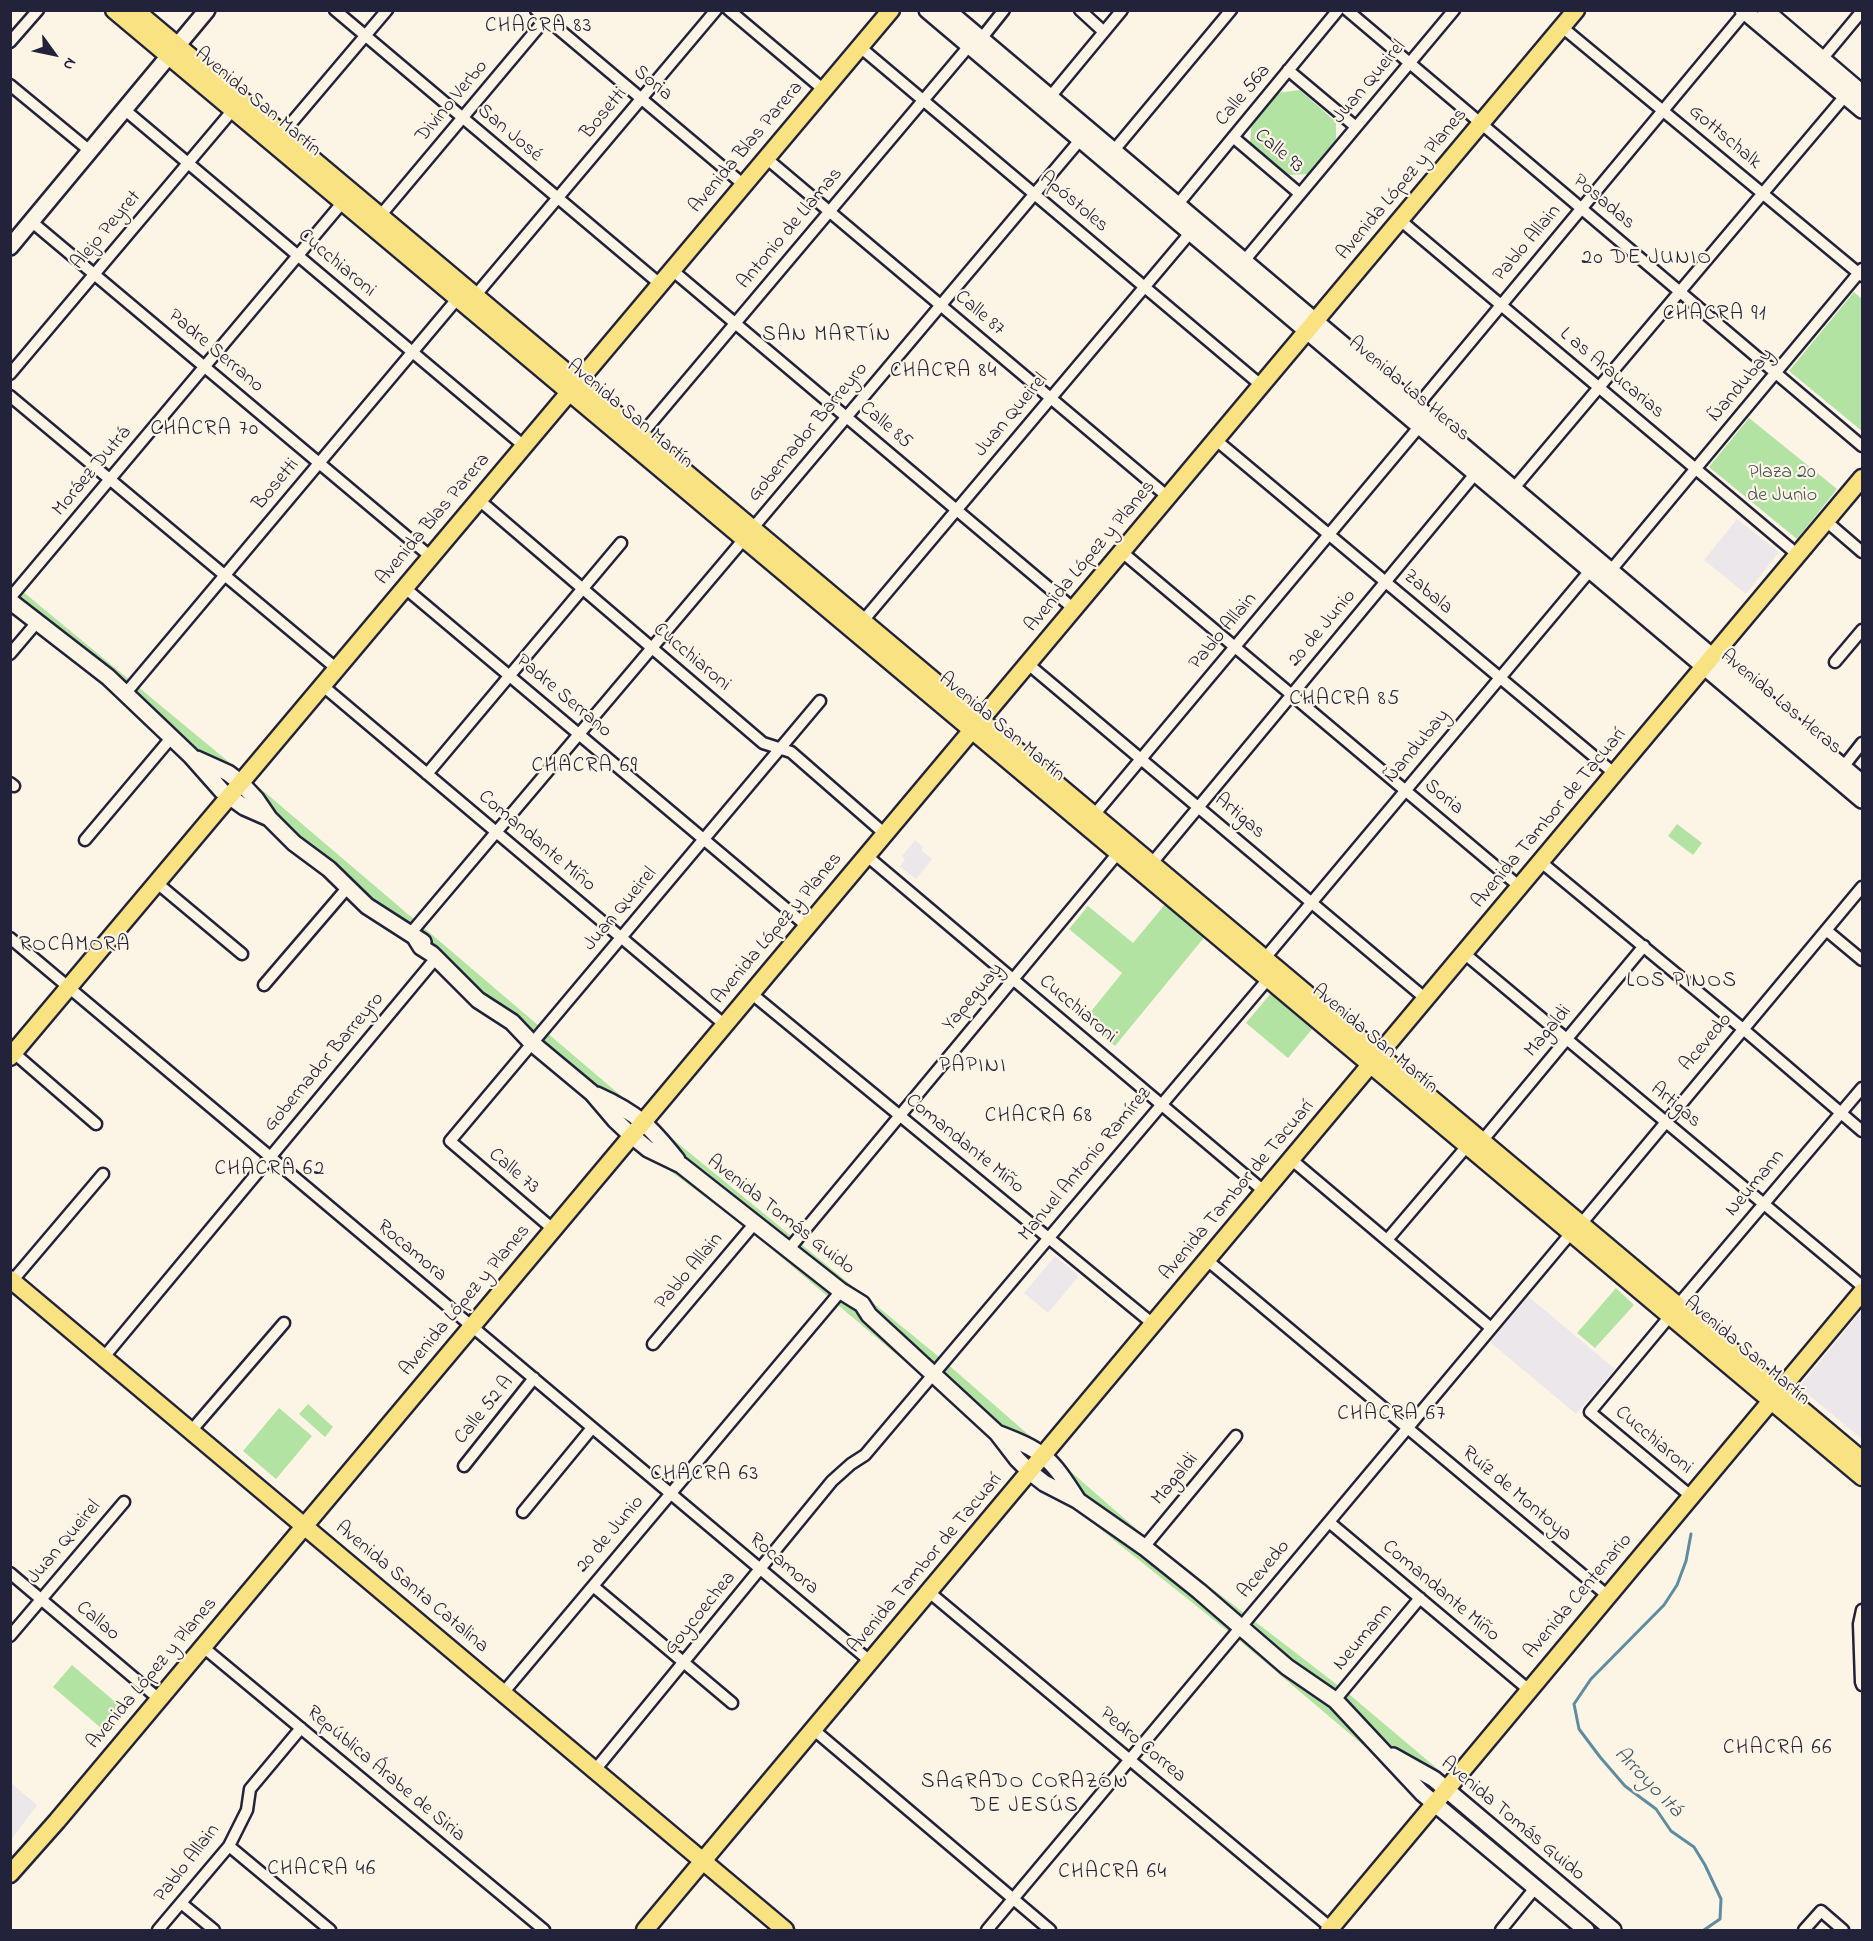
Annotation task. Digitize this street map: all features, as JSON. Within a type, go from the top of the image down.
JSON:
[{"type":"main road","name":"Avenida San Martín","points":[[114,10],[282,134],[475,296],[573,387],[976,726],[1094,815],[1265,958],[1376,1061]]},
{"type":"main road","name":"Avenida San Martín","points":[[135,10],[232,111],[457,299],[573,387],[641,435],[748,534],[862,622],[1118,853],[1268,979],[1376,1061],[1475,1143],[1775,1395],[1863,1477]]},
{"type":"main road","points":[[10,247],[207,10]]},
{"type":"main road","name":"Avenida Blas Parera","points":[[12,1055],[891,10]]},
{"type":"main road","name":"Avenida Las Heras","points":[[927,10],[1050,97],[1190,233],[1312,327],[1418,417],[1514,488],[1607,576],[1839,772],[1863,800]]},
{"type":"main road","name":"Avenida Las Heras","points":[[948,10],[975,42],[1080,140],[1109,156],[1178,204],[1244,261],[1312,327]]},
{"type":"main road","name":"Avenida López y Planes","points":[[10,1874],[554,1230],[1576,10]]},
{"type":"main road","points":[[1765,10],[1863,93]]},
{"type":"main road","points":[[1744,11],[1863,110]]},
{"type":"main road","name":"Avenida Las Heras","points":[[1418,417],[1475,474],[1595,565]]},
{"type":"main road","name":"Avenida Tambor de Tacuarí","points":[[645,1930],[1863,478]]},
{"type":"main road","name":"Avenida Tomás Guido","points":[[10,600],[108,677],[191,756],[229,797],[244,807],[269,818]]},
{"type":"main road","name":"Avenida Tomás Guido","points":[[191,756],[228,773],[241,783],[269,818],[294,843],[329,869],[368,906],[425,942],[434,956],[478,1000],[512,1022],[532,1043],[591,1093],[632,1136],[648,1149],[681,1165]]},
{"type":"main road","name":"Avenida Las Heras","points":[[1839,772],[1863,783]]},
{"type":"main road","name":"Avenida Tomás Guido","points":[[591,1093],[626,1108],[644,1122],[681,1165],[847,1296],[862,1304],[869,1315],[997,1433],[1030,1472],[1044,1483],[1077,1500],[1144,1547],[1287,1666],[1335,1700],[1435,1804],[1586,1930]]},
{"type":"main road","name":"Avenida Santa Catalina","points":[[12,1279],[785,1930]]},
{"type":"main road","name":"Avenida Centenario","points":[[1330,1929],[1863,1292]]},
{"type":"main road","name":"Avenida San Martín","points":[[1775,1395],[1863,1460]]},
{"type":"main road","name":"Avenida Tomás Guido","points":[[997,1433],[1029,1445],[1044,1455],[1057,1468],[1077,1500]]},
{"type":"main road","name":"Avenida Tomás Guido","points":[[1380,1748],[1434,1779],[1613,1930]]},
{"type":"street","points":[[10,42],[38,10]]},
{"type":"street","name":"San José","points":[[335,10],[660,284]]},
{"type":"street","points":[[282,134],[387,10]]},
{"type":"street","name":"Soria","points":[[536,10],[550,15],[641,99],[744,185]]},
{"type":"street","name":"Bosetti","points":[[475,296],[716,10]]},
{"type":"street","points":[[729,10],[824,90]]},
{"type":"street","name":"Antonio de Llamas","points":[[641,435],[923,99],[1005,10]]},
{"type":"street","points":[[1080,10],[1104,32]]},
{"type":"street","points":[[1050,97],[1122,10]]},
{"type":"street","points":[[1109,156],[1231,10]]},
{"type":"street","name":"Calle 56a","points":[[1178,204],[1338,10]]},
{"type":"street","name":"Posadas","points":[[1347,10],[1863,446]]},
{"type":"street","name":"Juan Queirel","points":[[1244,261],[1454,10]]},
{"type":"street","name":"Pablo Allain","points":[[1094,815],[1329,534],[1502,305],[1744,11]]},
{"type":"street","points":[[1822,59],[1863,11]]},
{"type":"street","name":"Divino Verbo","points":[[380,216],[550,15]]},
{"type":"street","name":"Gottschalk","points":[[1562,27],[1861,273]]},
{"type":"street","name":"Apóstoles","points":[[860,47],[1262,386]]},
{"type":"street","points":[[1288,70],[1356,128]]},
{"type":"street","points":[[10,85],[90,151]]},
{"type":"street","points":[[1514,488],[1845,96]]},
{"type":"street","name":"Cucchiaroni","points":[[125,110],[524,446]]},
{"type":"street","name":"Alejo Peyret","points":[[10,374],[232,111]]},
{"type":"street","name":"Calle 93","points":[[1233,137],[1300,194]]},
{"type":"street","name":"Gobernador Barreyro","points":[[413,936],[578,734],[1080,140]]},
{"type":"street","name":"Calle 87","points":[[766,158],[1168,497]]},
{"type":"street","name":"Moráez Dutrá","points":[[10,600],[342,202]]},
{"type":"street","name":"L as Araucarias","points":[[1400,220],[1798,555]]},
{"type":"street","name":"Padre Serrano","points":[[32,222],[431,557]]},
{"type":"street","name":"Juan Queirel","points":[[862,622],[1190,233]]},
{"type":"street","name":"Calle 85","points":[[672,270],[1074,609]]},
{"type":"street","name":"Ñandubay","points":[[1607,576],[1861,273]]},
{"type":"street","name":"Bosetti","points":[[126,694],[457,299]]},
{"type":"street","points":[[10,396],[337,669]]},
{"type":"street","name":"Zabala","points":[[1216,440],[1615,774]]},
{"type":"street","name":"20 de Junio","points":[[1152,863],[1475,474]]},
{"type":"street","name":"Cucchiaroni","points":[[478,500],[763,743],[790,752],[885,834]]},
{"type":"street","points":[[1826,521],[1863,552]]},
{"type":"street","points":[[427,774],[621,543]]},
{"type":"street","name":"Soria","points":[[1122,552],[1520,887]]},
{"type":"street","name":"Ñandubay","points":[[1265,958],[1595,565]]},
{"type":"street","name":"Padre Serrano","points":[[405,588],[808,927]]},
{"type":"street","points":[[10,654],[38,621]]},
{"type":"street","points":[[1835,662],[1863,630]]},
{"type":"street","name":"Artigas","points":[[1028,664],[1426,999]]},
{"type":"street","name":"Comandante Miño","points":[[323,686],[725,1025]]},
{"type":"street","name":"Juan Queirel","points":[[450,1141],[820,701]]},
{"type":"street","points":[[85,840],[171,738]]},
{"type":"street","points":[[1839,772],[1863,744]]},
{"type":"street","name":"Yapeguay","points":[[789,1249],[1118,853]]},
{"type":"street","name":"Cucchiaroni","points":[[867,856],[1265,1192]]},
{"type":"street","points":[[1541,862],[1863,1131]]},
{"type":"street","points":[[157,883],[242,954]]},
{"type":"street","points":[[264,984],[348,887]]},
{"type":"street","name":"Acevedo","points":[[987,1930],[1863,887]]},
{"type":"street","points":[[1826,930],[1863,960]]},
{"type":"street","name":"Rocamora","points":[[10,938],[871,1662]]},
{"type":"street","name":"Magaldi","points":[[1387,1240],[1566,1040],[1644,946]]},
{"type":"street","name":"Artigas","points":[[1465,954],[1863,1286]]},
{"type":"street","name":"Gobernador Barreyro","points":[[104,1357],[271,1157],[434,956]]},
{"type":"street","name":"Manuel Antonio Ramírez","points":[[933,1375],[1268,979]]},
{"type":"street","name":"Comandante Miño","points":[[752,994],[1154,1324]]},
{"type":"street","points":[[12,1055],[96,1124]]},
{"type":"street","name":"Neumann","points":[[1590,1412],[1863,1088]]},
{"type":"street","name":"Calle 73","points":[[450,1141],[554,1230]]},
{"type":"street","points":[[1292,1160],[1491,1328]]},
{"type":"street","points":[[12,1279],[103,1174]]},
{"type":"street","name":"Pablo Allain","points":[[653,1344],[754,1223]]},
{"type":"street","name":"Ruíz de Montoya","points":[[1207,1260],[1608,1596]]},
{"type":"street","name":"20 de Junio","points":[[502,1693],[670,1493],[847,1296]]},
{"type":"street","points":[[191,1431],[284,1323]]},
{"type":"street","name":"Goycoechea","points":[[595,1770],[832,1481],[865,1455],[933,1375]]},
{"type":"street","name":"Calle 52 A","points":[[464,1466],[534,1378]]},
{"type":"street","name":"Cucchiaroni","points":[[1590,1412],[1692,1497]]},
{"type":"street","points":[[523,1512],[592,1428]]},
{"type":"street","name":"Magaldi","points":[[1144,1547],[1236,1436]]},
{"type":"street","name":"Juan Queirel","points":[[10,1636],[124,1502]]},
{"type":"street","name":"Comandante Miño","points":[[1329,1522],[1529,1690]]},
{"type":"street","name":"Callao","points":[[10,1573],[159,1699]]},
{"type":"street","points":[[593,1586],[732,1703]]},
{"type":"street","name":"Pedro Correa","points":[[929,1592],[1330,1929]]},
{"type":"street","name":"Neumann","points":[[1335,1700],[1420,1598]]},
{"type":"street","points":[[1863,1610],[1859,1624],[1860,1682],[1863,1685]]},
{"type":"street","name":"República Árabe de Siria","points":[[203,1647],[544,1930]]},
{"type":"street","name":"Pablo Allain","points":[[159,1930],[229,1846],[247,1810],[250,1789],[301,1728]]},
{"type":"street","points":[[814,1730],[1050,1930]]},
{"type":"street","points":[[229,1846],[330,1930]]},
{"type":"street","points":[[1501,1930],[1535,1888]]},
{"type":"street","points":[[181,1903],[214,1930]]},
{"type":"street","points":[[1804,1930],[1821,1911],[1844,1930]]},
{"type":"shaded area","points":[[1737,519],[1779,552],[1746,594],[1704,560]]},
{"type":"shaded area","points":[[915,840],[923,847],[921,850],[932,859],[916,879],[900,867],[905,859],[902,856]]},
{"type":"shaded area","points":[[1055,1256],[1079,1276],[1048,1313],[1024,1293]]},
{"type":"shaded area","points":[[1528,1296],[1615,1369],[1576,1414],[1490,1342]]},
{"type":"shaded area","points":[[1862,1310],[1862,1439],[1799,1387]]},
{"type":"shaded area","points":[[11,1783],[37,1805],[11,1840]]},
{"type":"green space","points":[[1300,90],[1336,122],[1336,145],[1309,174],[1289,175],[1250,142],[1252,121],[1277,93]]},
{"type":"green space","points":[[1854,292],[1862,299],[1862,431],[1789,371]]},
{"type":"green space","name":"Plaza 20 de Junio","points":[[1749,418],[1837,489],[1797,539],[1709,467]]},
{"type":"green space","points":[[10,581],[247,777],[647,1118],[944,1361],[1149,1540],[1344,1690],[1440,1771],[1421,1794],[1234,1636],[1030,1473],[928,1381],[749,1230],[629,1140],[530,1046],[11,610]]},
{"type":"green space","points":[[1677,824],[1702,843],[1693,855],[1668,836]]},
{"type":"green space","points":[[1167,902],[1207,934],[1115,1046],[1084,1020],[1122,973],[1069,929],[1088,906],[1133,943]]},
{"type":"green space","points":[[1271,993],[1313,1028],[1288,1058],[1246,1023]]},
{"type":"green space","points":[[1616,1288],[1634,1305],[1595,1348],[1577,1333]]},
{"type":"green space","points":[[308,1404],[333,1427],[325,1437],[299,1414]]},
{"type":"green space","points":[[279,1408],[312,1436],[276,1479],[243,1451]]},
{"type":"green space","points":[[72,1665],[120,1706],[101,1728],[53,1687]]},
{"type":"green space","points":[[1460,1808],[1604,1930],[1591,1930],[1454,1815]]},
{"type":"waterway","name":"Arroyo Itá","points":[[1691,1534],[1686,1561],[1677,1585],[1664,1605],[1591,1679],[1574,1704],[1579,1729],[1600,1757],[1625,1786],[1656,1809],[1671,1831],[1694,1847],[1705,1865],[1721,1899],[1720,1919],[1704,1930]]},
{"type":"district","name":"CHACRA 83","points":[[539,28]]},
{"type":"district","name":"20 DE JUNIO","points":[[1647,260]]},
{"type":"district","name":"CHACRA 91","points":[[1715,316]]},
{"type":"district","name":"SAN MARTÍN","points":[[827,337]]},
{"type":"district","name":"CHACRA 84","points":[[944,373]]},
{"type":"district","name":"CHACRA 70","points":[[205,431]]},
{"type":"district","name":"CHACRA 85","points":[[1345,701]]},
{"type":"district","name":"CHACRA 69","points":[[585,768]]},
{"type":"district","name":"ROCAMORA","points":[[75,947]]},
{"type":"district","name":"LOS PINOS","points":[[1682,983]]},
{"type":"district","name":"PAPINI","points":[[973,1068]]},
{"type":"district","name":"CHACRA 68","points":[[1039,1118]]},
{"type":"district","name":"CHACRA 62","points":[[270,1171]]},
{"type":"district","name":"CHACRA 67","points":[[1392,1416]]},
{"type":"district","name":"CHACRA 63","points":[[705,1476]]},
{"type":"district","name":"CHACRA 66","points":[[1778,1750]]},
{"type":"district","name":"SAGRADO CORAZÓN DE JESÚS","points":[[1025,1796]]},
{"type":"district","name":"CHACRA 46","points":[[322,1871]]},
{"type":"district","name":"CHACRA 64","points":[[1113,1874]]}]
